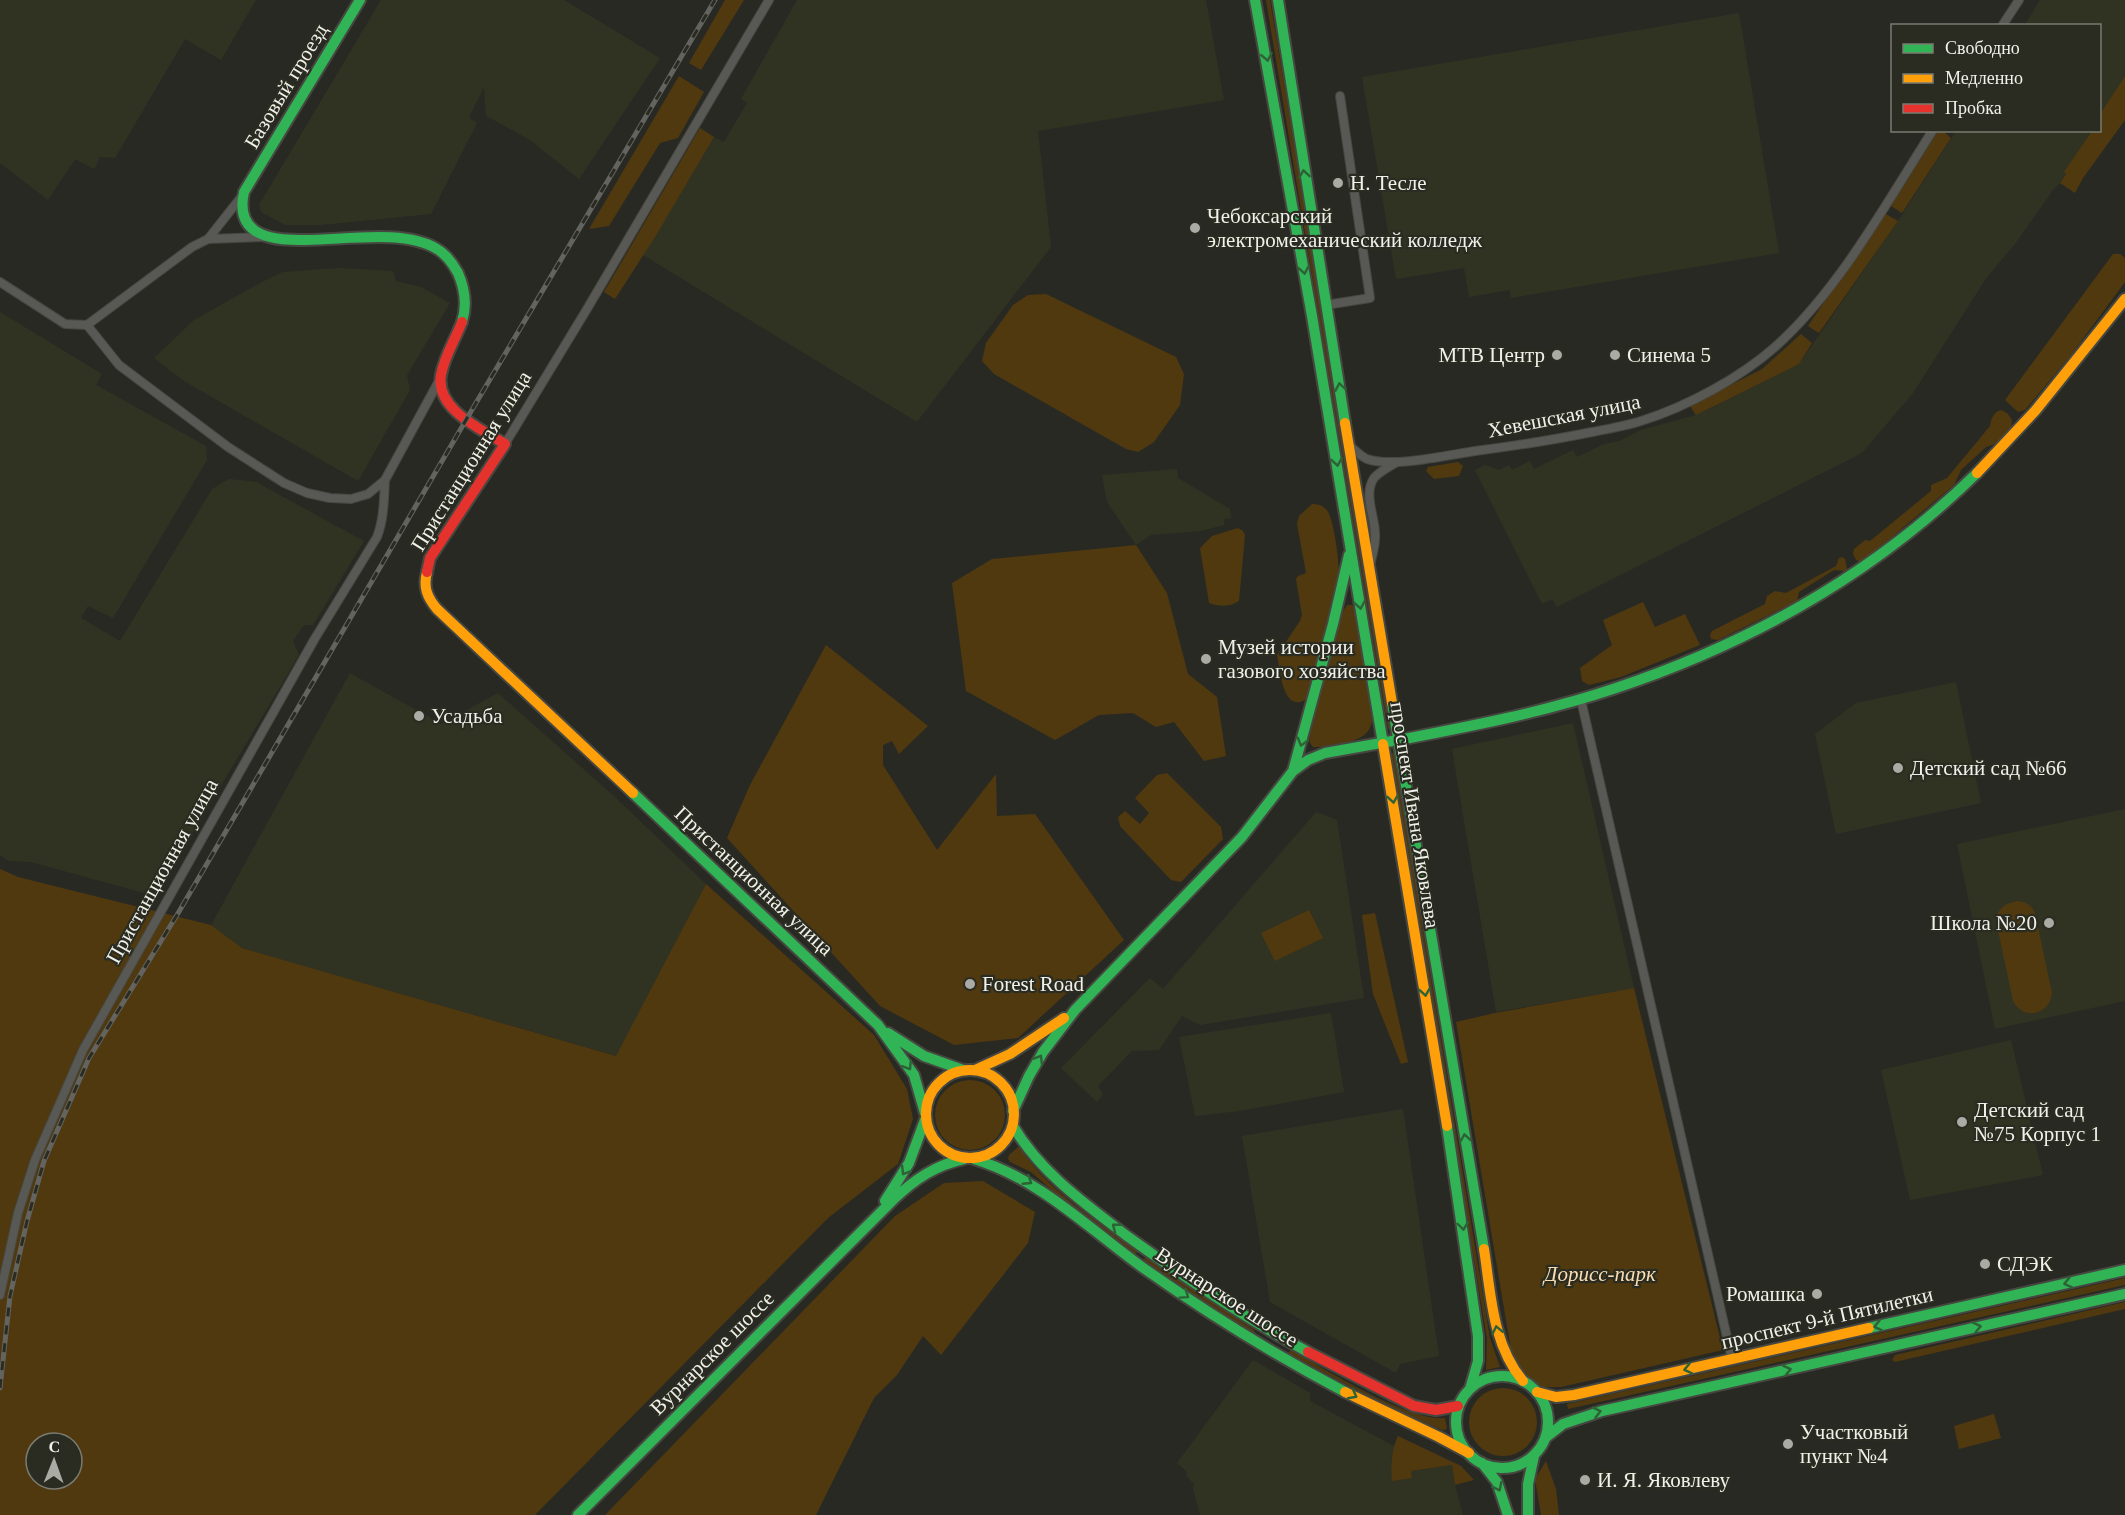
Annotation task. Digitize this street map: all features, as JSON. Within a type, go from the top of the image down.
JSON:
[{"type":"main road","name":"Базовый проезд","points":[[360,0],[244,192],[241,208],[245,222],[258,234],[269,237],[306,240],[411,240],[424,243],[442,253],[456,270],[462,284],[465,304],[460,329],[440,379]]},
{"type":"main road","name":"проспект Ивана Яковлева","points":[[1255,0],[1311,305],[1459,1198],[1479,1349],[1470,1389]]},
{"type":"main road","name":"проспект Ивана Яковлева","points":[[1278,0],[1349,445],[1498,1334],[1503,1353],[1523,1381]]},
{"type":"main road","points":[[1014,1111],[1029,1076],[1043,1052],[1075,1010],[1242,837],[1293,771],[1308,760],[1325,753],[1466,728],[1581,700],[1652,678],[1771,624],[1860,572],[1937,511],[1992,458],[2054,390],[2125,299]]},
{"type":"main road","points":[[440,379],[445,399],[453,408],[505,444]]},
{"type":"main road","name":"Пристанционная улица","points":[[505,444],[430,558],[424,583],[429,598],[485,654],[878,1026],[921,1057],[944,1066],[969,1070]]},
{"type":"main road","points":[[1293,771],[1351,548]]},
{"type":"main road","points":[[969,1070],[988,1074],[1006,1088],[1014,1111],[1013,1126],[1008,1139],[999,1149],[988,1155],[969,1159],[941,1149],[928,1131],[926,1116],[928,1100],[933,1088],[942,1078],[951,1073],[998,1062],[1021,1049],[1075,1010]]},
{"type":"main road","name":"Пристанционная улица","points":[[878,1026],[914,1075],[926,1116]]},
{"type":"main road","name":"Вурнарское шоссе","points":[[873,1218],[909,1167],[920,1140],[926,1116]]},
{"type":"main road","name":"Вурнарское шоссе","points":[[1013,1126],[1031,1156],[1049,1174],[1144,1248],[1274,1332],[1350,1375],[1414,1406],[1439,1411],[1458,1406]]},
{"type":"main road","name":"Вурнарское шоссе","points":[[578,1515],[873,1218],[919,1177],[938,1165],[969,1159],[993,1163],[1026,1178],[1136,1261],[1235,1329],[1354,1396],[1449,1441],[1469,1454]]},
{"type":"main road","points":[[1136,1261],[1144,1248]]},
{"type":"main road","name":"проспект 9-й Пятилетки","points":[[1537,1392],[1556,1397],[1574,1395],[2125,1270]]},
{"type":"main road","name":"проспект 9-й Пятилетки","points":[[1545,1438],[1563,1424],[1602,1411],[2125,1294]]},
{"type":"main road","points":[[1265,1347],[1274,1332]]},
{"type":"main road","points":[[1508,1515],[1497,1482],[1461,1443],[1457,1432],[1456,1414],[1458,1406],[1470,1389],[1490,1379],[1502,1377],[1513,1377],[1523,1381],[1537,1392],[1546,1408],[1548,1419],[1545,1438],[1534,1456],[1528,1484],[1528,1515]]},
{"type":"main road","points":[[1481,1463],[1511,1467],[1534,1456]]},
{"type":"street","name":"Пристанционная улица","points":[[505,444],[769,0]]},
{"type":"street","points":[[2003,24],[2019,0]]},
{"type":"street","points":[[1326,305],[1370,298],[1340,96]]},
{"type":"street","name":"Хевешская улица","points":[[1397,462],[1575,435],[1640,422],[1699,396],[1757,362],[1792,331],[1820,300],[1932,132]]},
{"type":"street","name":"Базовый проезд","points":[[87,325],[192,248],[208,239],[244,192]]},
{"type":"street","name":"Базовый проезд","points":[[208,239],[269,237]]},
{"type":"street","points":[[0,282],[65,324],[87,325],[119,365],[228,447],[284,483],[307,493],[330,498],[351,499],[368,494],[385,480],[440,379]]},
{"type":"street","points":[[431,396],[445,399]]},
{"type":"street","points":[[1349,445],[1366,458],[1397,462]]},
{"type":"street","points":[[1370,566],[1375,547],[1375,532],[1370,488],[1373,479],[1397,462]]},
{"type":"street","name":"Пристанционная улица","points":[[0,1295],[18,1213],[35,1160],[83,1050],[314,640],[377,537],[381,528],[385,480]]},
{"type":"street","points":[[1581,700],[1732,1359]]},
{"type":"shaded area","points":[[0,0],[256,0],[221,60],[185,39],[115,158],[100,157],[94,169],[75,159],[48,200],[0,163]]},
{"type":"shaded area","points":[[381,0],[564,0],[660,58],[579,179],[530,140],[486,116],[484,87],[469,117],[477,123],[431,214],[321,225],[285,225],[261,212],[259,205]]},
{"type":"shaded area","points":[[797,0],[1206,0],[1224,100],[1038,131],[1051,247],[917,422],[643,255],[714,137],[724,142],[747,103],[741,99]]},
{"type":"shaded area","points":[[2040,0],[2125,0],[2125,76],[2101,112],[2101,24],[2025,24]]},
{"type":"shaded area","points":[[1739,13],[1779,253],[1511,298],[1510,290],[1469,297],[1464,268],[1396,279],[1362,77]]},
{"type":"shaded area","points":[[1955,132],[2091,132],[2065,171],[2060,183],[2015,244],[1987,277],[1913,393],[1862,453],[1557,607],[1552,599],[1542,604],[1475,470],[1485,465],[1499,470],[1509,465],[1512,470],[1530,461],[1534,469],[1573,450],[1577,457],[1641,430],[1696,415],[1799,364],[1898,221]]},
{"type":"shaded area","points":[[337,268],[393,271],[396,281],[421,287],[450,303],[407,375],[410,390],[358,481],[184,381],[154,358],[194,320],[262,282],[283,272]]},
{"type":"shaded area","points":[[0,312],[102,374],[96,385],[206,446],[207,460],[113,618],[88,606],[81,618],[120,641],[212,489],[229,479],[256,482],[364,541],[313,625],[304,625],[293,641],[299,655],[155,896],[31,862],[9,861],[0,855]]},
{"type":"shaded area","points":[[1177,469],[1178,478],[1230,509],[1231,518],[1224,519],[1224,525],[1201,531],[1151,535],[1136,545],[1107,502],[1102,475]]},
{"type":"shaded area","points":[[350,673],[441,724],[498,693],[616,798],[706,884],[617,1056],[242,948],[211,925]]},
{"type":"shaded area","name":"Детский сад №66","points":[[1956,682],[1981,803],[1836,834],[1815,734],[1856,703]]},
{"type":"shaded area","points":[[1573,723],[1634,988],[1496,1012],[1452,749]]},
{"type":"shaded area","name":"Школа №20","points":[[2125,809],[2125,1001],[1995,1029],[1957,844]]},
{"type":"shaded area","points":[[1316,812],[1337,820],[1364,998],[1200,1025],[1182,1016],[1159,1050],[1132,1051],[1098,1086],[1103,1094],[1097,1102],[1061,1068],[1150,978],[1163,989]]},
{"type":"shaded area","points":[[1331,1013],[1344,1092],[1239,1111],[1195,1116],[1179,1037]]},
{"type":"shaded area","name":"Детский сад №75 Корпус 1","points":[[2011,1040],[2043,1175],[1910,1200],[1881,1070]]},
{"type":"shaded area","points":[[1403,1109],[1439,1356],[1400,1364],[1396,1373],[1270,1302],[1242,1136]]},
{"type":"shaded area","points":[[1253,1360],[1310,1393],[1310,1401],[1394,1446],[1391,1462],[1411,1471],[1452,1465],[1463,1515],[1200,1515],[1194,1484],[1187,1477],[1186,1471],[1177,1463]]},
{"type":"green space","points":[[725,0],[744,0],[701,70],[689,63]]},
{"type":"green space","points":[[1266,0],[1270,0],[1392,728],[1388,729]]},
{"type":"green space","points":[[679,76],[704,92],[678,138],[660,143],[609,226],[589,229]]},
{"type":"green space","points":[[2125,76],[2125,120],[2083,178],[2075,193],[2060,183],[2066,174],[2064,172],[2091,132],[2101,132],[2101,112]]},
{"type":"green space","points":[[700,128],[714,137],[655,237],[615,299],[604,292]]},
{"type":"green space","points":[[1937,132],[1944,132],[1951,138],[1902,213],[1891,206]]},
{"type":"green space","points":[[1884,213],[1898,221],[1819,333],[1808,326]]},
{"type":"green space","points":[[2113,254],[2120,254],[2125,258],[2125,282],[2071,355],[2025,410],[2018,412],[2005,400]]},
{"type":"green space","points":[[1046,294],[1176,357],[1184,374],[1180,405],[1154,442],[1138,452],[1126,449],[994,374],[982,361],[986,343],[1013,305],[1028,295]]},
{"type":"green space","points":[[1801,334],[1812,343],[1799,364],[1696,415],[1690,406],[1762,369]]},
{"type":"green space","points":[[2001,410],[2007,413],[2012,420],[2011,429],[1998,443],[1986,447],[1961,470],[1954,485],[1868,557],[1861,562],[1856,560],[1853,554],[1854,549],[1865,540],[1870,541],[1931,491],[1931,485],[1947,478],[1990,426],[1994,414]]},
{"type":"green space","points":[[1458,462],[1463,466],[1459,476],[1434,479],[1426,471],[1428,467]]},
{"type":"green space","points":[[1312,504],[1323,507],[1329,514],[1336,540],[1339,575],[1309,697],[1300,702],[1293,701],[1284,690],[1277,655],[1302,615],[1296,579],[1306,573],[1297,524],[1299,516]]},
{"type":"green space","points":[[1238,528],[1245,535],[1239,601],[1224,606],[1209,603],[1200,548],[1212,536]]},
{"type":"green space","points":[[1136,545],[1167,593],[1188,674],[1217,697],[1226,756],[1204,761],[1174,722],[1156,727],[1133,713],[1099,715],[1055,740],[966,691],[952,583],[992,559]]},
{"type":"green space","points":[[1839,558],[1845,559],[1847,569],[1834,570],[1799,592],[1797,601],[1718,640],[1711,639],[1712,631],[1765,604],[1767,596],[1775,591],[1786,593],[1836,566]]},
{"type":"green space","points":[[1643,602],[1655,627],[1685,614],[1700,645],[1621,677],[1589,685],[1582,681],[1580,668],[1612,645],[1603,620]]},
{"type":"green space","points":[[1347,605],[1352,605],[1357,612],[1372,721],[1370,729],[1359,738],[1344,743],[1313,747],[1309,737],[1343,611]]},
{"type":"green space","points":[[826,645],[928,726],[899,754],[892,741],[883,745],[883,765],[937,850],[996,774],[997,816],[1035,814],[1124,940],[1018,1038],[954,1045],[880,1006],[727,838],[750,785]]},
{"type":"green space","points":[[1391,753],[1394,753],[1490,1338],[1500,1367],[1486,1370],[1487,1339]]},
{"type":"green space","points":[[1167,773],[1221,827],[1223,839],[1181,882],[1171,880],[1120,826],[1118,817],[1125,811],[1140,824],[1149,813],[1135,798],[1157,775]]},
{"type":"green space","points":[[0,869],[18,877],[211,925],[242,948],[616,1056],[706,884],[874,1035],[907,1089],[913,1119],[898,1164],[828,1218],[535,1515],[0,1515]]},
{"type":"green space","points":[[2017,901],[2028,904],[2035,913],[2052,993],[2047,1006],[2036,1013],[2023,1011],[2013,1001],[1996,921],[2002,907]]},
{"type":"green space","points":[[1309,910],[1323,938],[1275,961],[1261,933]]},
{"type":"green space","points":[[1375,913],[1408,1062],[1401,1064],[1373,994],[1362,915]]},
{"type":"green space","name":"Дорисс-парк","points":[[1634,988],[1723,1350],[1561,1387],[1537,1387],[1519,1375],[1511,1350],[1456,1022]]},
{"type":"green space","points":[[970,1080],[983,1083],[995,1090],[1002,1102],[1005,1115],[1002,1128],[995,1140],[983,1147],[970,1150],[957,1147],[945,1140],[938,1128],[935,1115],[938,1102],[945,1090],[957,1083]]},
{"type":"green space","points":[[1018,1147],[1031,1164],[1059,1192],[1138,1251],[1137,1253],[1135,1254],[1061,1198],[1031,1172],[1010,1162],[1009,1155]]},
{"type":"green space","points":[[983,1181],[1035,1212],[1028,1243],[941,1355],[923,1336],[897,1375],[874,1398],[816,1515],[605,1515],[895,1216],[944,1183]]},
{"type":"green space","points":[[1146,1257],[1254,1330],[1255,1333],[1252,1334],[1143,1260]]},
{"type":"green space","points":[[2125,1278],[2125,1285],[1568,1409],[1567,1404]]},
{"type":"green space","points":[[2125,1302],[2125,1309],[1895,1362],[1892,1360],[1895,1355]]},
{"type":"green space","points":[[1291,1350],[1389,1403],[1429,1417],[1445,1418],[1447,1428],[1442,1430],[1390,1408],[1288,1353]]},
{"type":"green space","points":[[1503,1388],[1516,1391],[1527,1398],[1534,1409],[1537,1422],[1534,1435],[1527,1446],[1516,1453],[1503,1456],[1490,1453],[1479,1446],[1472,1435],[1469,1422],[1472,1409],[1479,1398],[1490,1391]]},
{"type":"green space","points":[[1994,1414],[2001,1438],[1959,1449],[1954,1426]]},
{"type":"green space","points":[[1398,1436],[1461,1466],[1474,1480],[1455,1485],[1452,1465],[1411,1471],[1412,1478],[1392,1481],[1392,1458]]},
{"type":"green space","points":[[1546,1461],[1556,1489],[1559,1515],[1541,1515],[1535,1479]]},
{"type":"railway","points":[[0,1388],[10,1296],[27,1221],[44,1161],[89,1058],[177,915],[473,408],[715,0]]},
{"type":"traffic: fast","points":[[360,0],[244,192],[242,205],[244,217],[255,231],[277,239],[391,237],[408,239],[437,249],[449,260],[460,279],[465,304],[462,322]]},
{"type":"traffic: fast","points":[[1255,0],[1312,316],[1383,744]]},
{"type":"traffic: fast","points":[[1278,0],[1345,423]]},
{"type":"traffic: fast","points":[[1399,740],[1481,724],[1616,688],[1666,670],[1763,627],[1854,573],[1938,509],[1977,473]]},
{"type":"traffic: fast","points":[[1293,771],[1333,624],[1349,555]]},
{"type":"traffic: fast","points":[[1392,703],[1484,1249]]},
{"type":"traffic: fast","points":[[1013,1111],[1043,1052],[1075,1010],[1242,837],[1293,771],[1308,760],[1325,753],[1392,741]]},
{"type":"traffic: fast","points":[[633,793],[878,1025],[914,1075],[925,1113]]},
{"type":"traffic: fast","points":[[888,1033],[924,1056],[963,1070]]},
{"type":"traffic: fast","points":[[885,1201],[909,1163],[925,1120]]},
{"type":"traffic: fast","points":[[1013,1126],[1024,1143],[1050,1173],[1111,1224],[1216,1297],[1308,1352]]},
{"type":"traffic: fast","points":[[1447,1126],[1478,1336],[1478,1361],[1470,1389]]},
{"type":"traffic: fast","points":[[578,1515],[894,1199],[926,1174],[964,1159]]},
{"type":"traffic: fast","points":[[974,1159],[998,1168],[1042,1192],[1191,1301],[1267,1348],[1345,1392]]},
{"type":"traffic: fast","points":[[1869,1328],[2125,1270]]},
{"type":"traffic: fast","points":[[1545,1438],[1563,1424],[1602,1411],[2125,1294]]},
{"type":"traffic: fast","points":[[1502,1376],[1519,1380],[1534,1390],[1544,1405],[1548,1422],[1544,1439],[1534,1454],[1519,1464],[1502,1468],[1485,1464],[1470,1454],[1460,1439],[1456,1422],[1460,1405],[1470,1390],[1485,1380],[1502,1376]]},
{"type":"traffic: fast","points":[[1528,1515],[1528,1484],[1534,1456]]},
{"type":"traffic: fast","points":[[1482,1463],[1497,1482],[1508,1515]]},
{"type":"traffic: slow","points":[[1977,473],[2035,411],[2125,299]]},
{"type":"traffic: slow","points":[[1345,423],[1392,703]]},
{"type":"traffic: slow","points":[[427,572],[425,582],[427,592],[437,609],[633,793]]},
{"type":"traffic: slow","points":[[1383,744],[1447,1126]]},
{"type":"traffic: slow","points":[[975,1070],[1010,1054],[1064,1018]]},
{"type":"traffic: slow","points":[[970,1070],[995,1077],[1007,1089],[1014,1114],[1007,1139],[995,1151],[970,1158],[945,1151],[933,1139],[926,1114],[933,1089],[945,1077],[970,1070]]},
{"type":"traffic: slow","points":[[1484,1249],[1491,1301],[1499,1335],[1513,1367],[1523,1381]]},
{"type":"traffic: slow","points":[[1537,1392],[1556,1397],[1574,1395],[1869,1328]]},
{"type":"traffic: slow","points":[[1345,1392],[1469,1453]]},
{"type":"traffic: jam","points":[[427,572],[430,558],[505,444],[462,417],[452,408],[441,387],[441,375],[445,362],[462,322]]},
{"type":"traffic: jam","points":[[1308,1352],[1414,1406],[1436,1410],[1458,1406]]},
{"type":"place","name":"Н. Тесле","points":[[1338,183]]},
{"type":"place","name":"Чебоксарский электромеханический колледж","points":[[1195,228]]},
{"type":"place","name":"МТВ Центр","points":[[1557,355]]},
{"type":"place","name":"Синема 5","points":[[1615,355]]},
{"type":"place","name":"Музей истории газового хозяйства","points":[[1206,659]]},
{"type":"place","name":"Усадьба","points":[[419,716]]},
{"type":"place","name":"Детский сад №66","points":[[1898,768]]},
{"type":"place","name":"Школа №20","points":[[2049,923]]},
{"type":"place","name":"Forest Road","points":[[970,984]]},
{"type":"place","name":"Детский сад №75 Корпус 1","points":[[1962,1122]]},
{"type":"place","name":"СДЭК","points":[[1985,1264]]},
{"type":"place","name":"Ромашка","points":[[1817,1294]]},
{"type":"place","name":"Участковый пункт №4","points":[[1788,1444]]},
{"type":"place","name":"И. Я. Яковлеву","points":[[1585,1480]]}]
